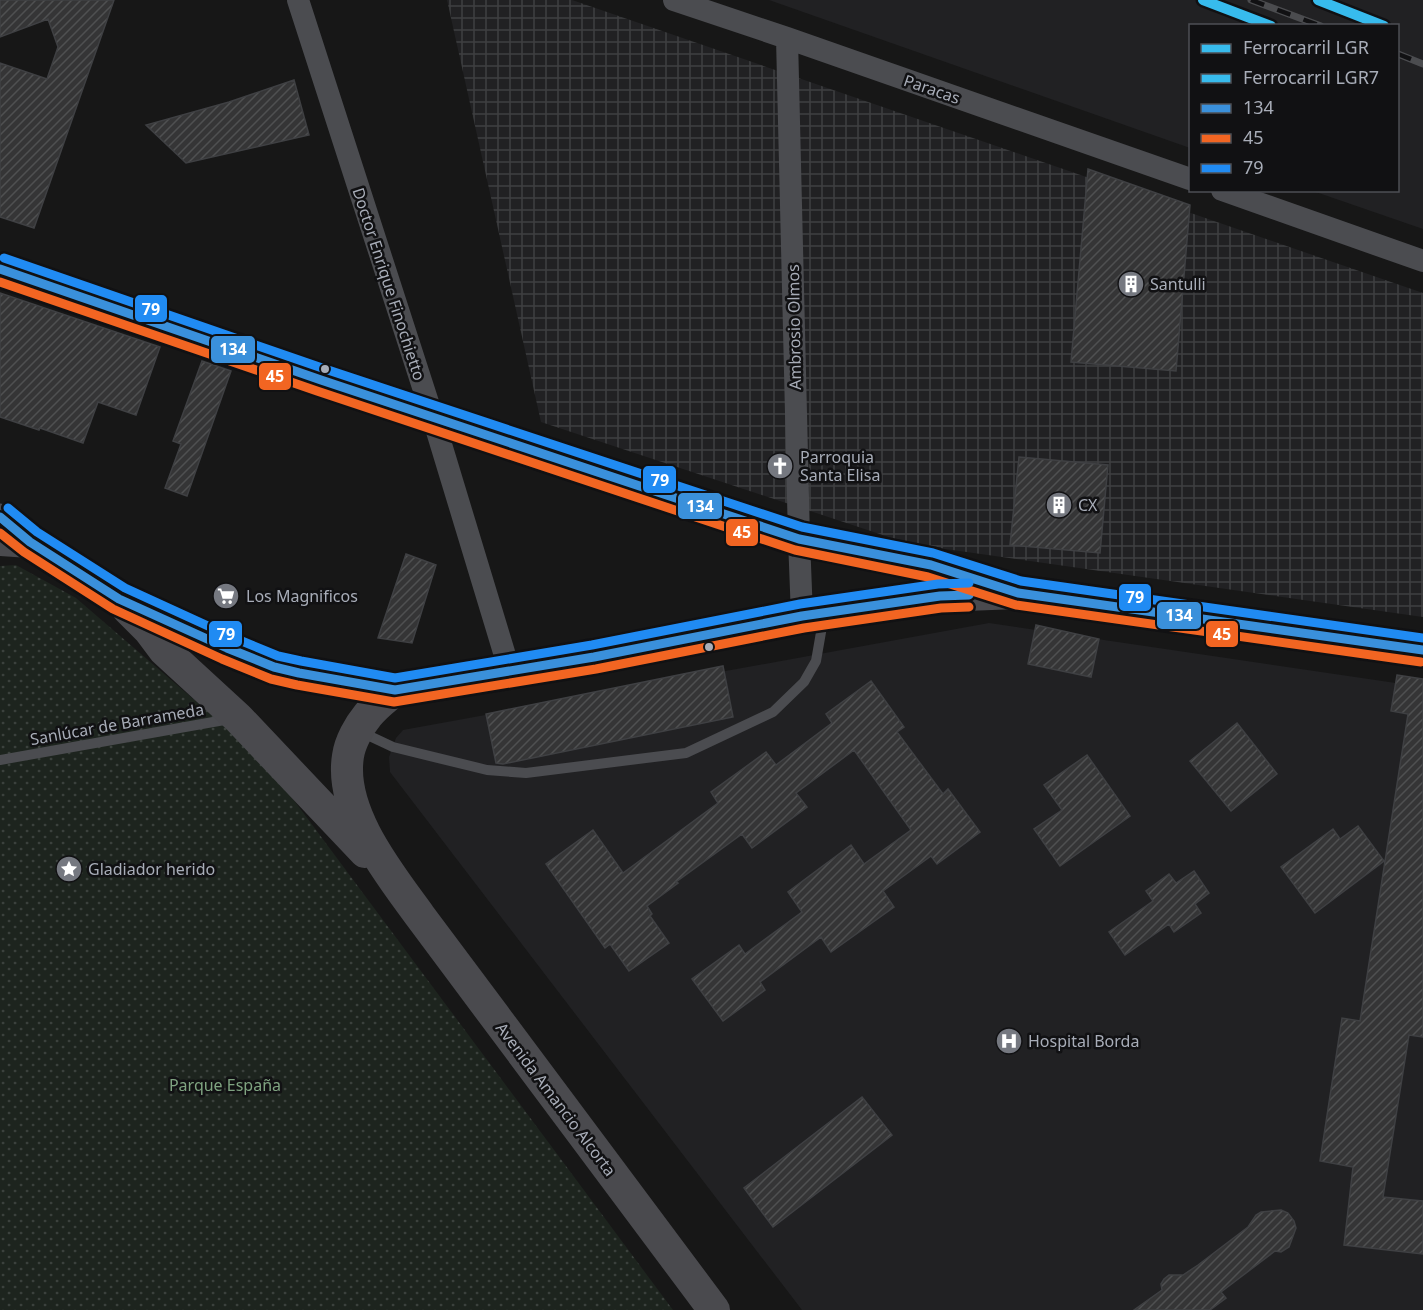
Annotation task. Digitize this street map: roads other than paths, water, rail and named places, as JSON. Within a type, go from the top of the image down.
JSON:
[{"type":"main road","points":[[15,541],[119,599],[274,667],[321,678],[395,690],[605,655],[813,615],[940,596],[1018,593],[1423,650]]},
{"type":"main road","name":"Avenida Amancio Alcorta","points":[[119,599],[164,650],[238,718],[399,887]]},
{"type":"main road","name":"Avenida Amancio Alcorta","points":[[395,690],[367,716],[348,756],[348,781],[352,801],[368,838],[399,887],[714,1310]]},
{"type":"street","name":"Doctor Enrique Finochietto","points":[[298,0],[433,417],[510,672]]},
{"type":"street","name":"Paracas","points":[[674,0],[1189,178]]},
{"type":"street","name":"Ambrosio Olmos","points":[[787,38],[799,539],[813,615]]},
{"type":"street","points":[[1228,192],[1423,261]]},
{"type":"street","points":[[0,269],[321,381],[799,539],[931,565],[1018,593]]},
{"type":"street","points":[[0,517],[15,541]]},
{"type":"lane","points":[[358,731],[393,747],[487,770],[526,773],[686,753],[773,712],[804,682],[816,661],[813,615]]},
{"type":"lane","name":"Sanlúcar de Barrameda","points":[[0,760],[238,718]]},
{"type":"railway","points":[[1251,0],[1316,24]]},
{"type":"railway","points":[[1399,54],[1423,64]]},
{"type":"rail line","name":"LGR7","points":[[1203,0],[1266,24]]},
{"type":"rail line","name":"LGR","points":[[1318,0],[1379,24]]},
{"type":"place","name":"Santulli","points":[[1131,284]]},
{"type":"place","name":"Parroquia Santa Elisa","points":[[780,466]]},
{"type":"place","name":"CX","points":[[1059,505]]},
{"type":"place","name":"Los Magnificos","points":[[226,596]]},
{"type":"place","name":"Gladiador herido","points":[[69,869]]},
{"type":"place","name":"Hospital Borda","points":[[1009,1041]]},
{"type":"park label","name":"Parque España","points":[[225,1085]]}]
